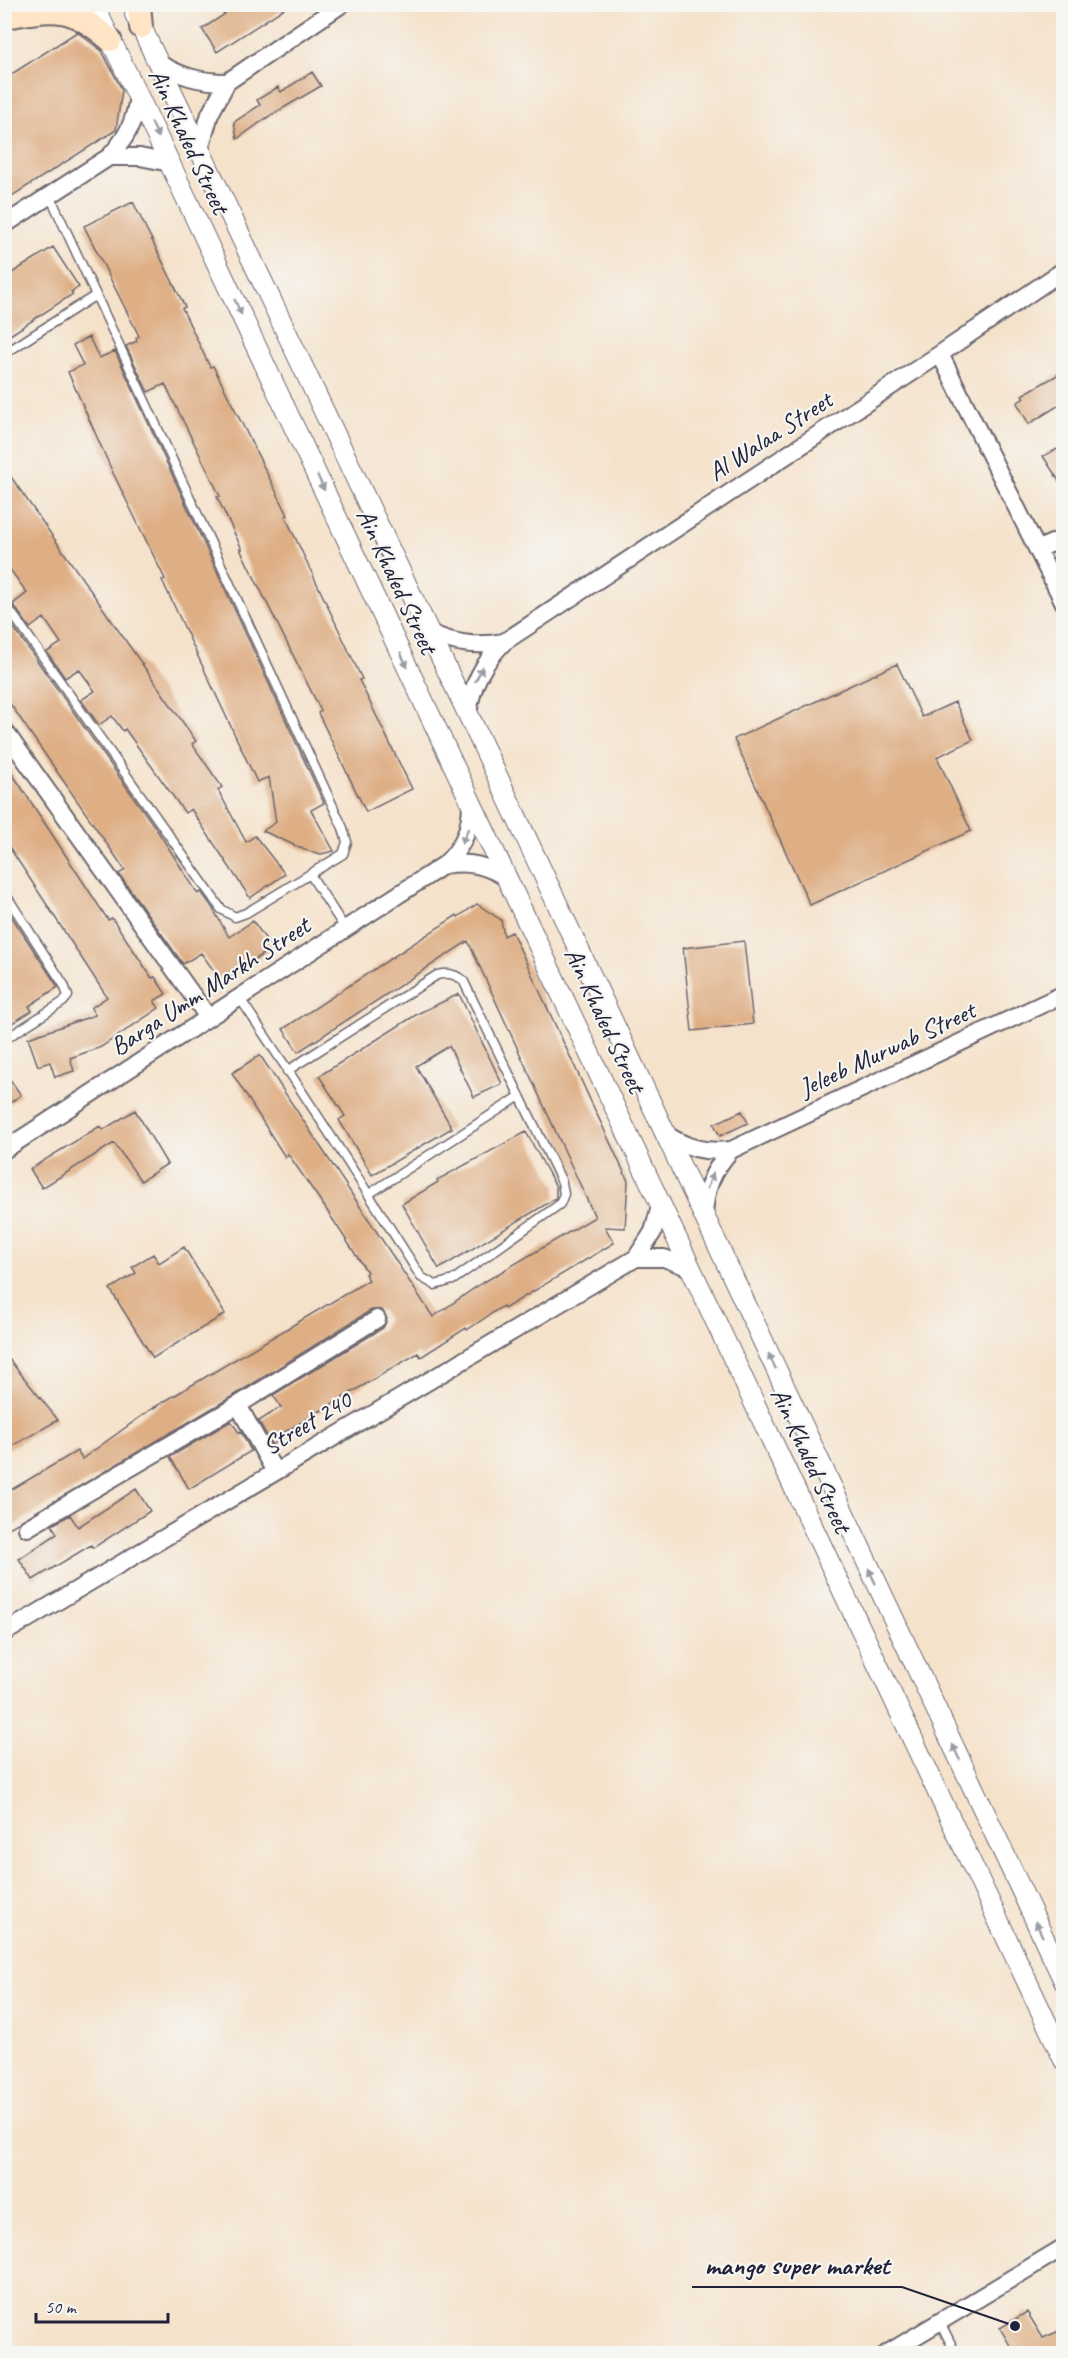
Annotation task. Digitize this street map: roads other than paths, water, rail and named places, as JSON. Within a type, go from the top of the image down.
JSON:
[{"type":"main road","points":[[4,15],[17,4]]},
{"type":"main road","points":[[4,15],[47,11],[69,12],[87,20],[110,40]]},
{"type":"street","name":"Ain Khaled Street","points":[[93,4],[1064,2060]]},
{"type":"street","name":"Ain Khaled Street","points":[[130,4],[140,16],[157,62],[201,149],[468,714],[1064,1982]]},
{"type":"street","points":[[201,149],[210,114],[227,82],[342,4]]},
{"type":"street","points":[[157,62],[172,72],[190,79],[227,82]]},
{"type":"street","points":[[4,225],[110,157],[122,144],[130,129],[136,113],[138,96]]},
{"type":"street","points":[[110,157],[140,157],[170,163]]},
{"type":"street","name":"Al Walaa Street","points":[[468,714],[471,693],[478,674],[489,657],[504,642],[1064,270]]},
{"type":"street","points":[[940,354],[1064,603]]},
{"type":"street","points":[[1038,549],[1064,538]]},
{"type":"street","name":"Al Walaa Street","points":[[428,632],[465,645],[504,642]]},
{"type":"street","points":[[4,730],[208,1017]]},
{"type":"street","name":"Barga Umm Markh Street","points":[[4,1150],[444,865],[457,853],[466,837],[471,819],[471,801]]},
{"type":"street","points":[[444,865],[460,862],[478,864],[494,869],[508,879]]},
{"type":"street","name":"Jeleeb Murwab Street","points":[[664,1133],[678,1143],[696,1150],[713,1152],[731,1150],[1064,994]]},
{"type":"street","name":"Jeleeb Murwab Street","points":[[704,1217],[704,1199],[709,1180],[718,1164],[731,1150]]},
{"type":"street","name":"Street 240","points":[[4,1633],[636,1258],[653,1232],[661,1203]]},
{"type":"street","points":[[636,1258],[664,1258],[690,1268]]},
{"type":"street","points":[[27,1528],[238,1405],[377,1319]]},
{"type":"street","points":[[238,1405],[275,1472]]},
{"type":"street","points":[[886,2354],[1064,2247]]},
{"type":"lane","points":[[4,602],[221,909],[235,917],[246,913],[343,854],[347,842],[343,828],[50,196]]},
{"type":"lane","points":[[4,354],[96,295]]},
{"type":"lane","points":[[310,874],[346,930]]},
{"type":"lane","points":[[4,892],[64,985],[68,996],[63,1002],[4,1040]]},
{"type":"lane","points":[[239,996],[287,1071],[369,1194],[421,1277],[435,1285],[453,1280],[560,1204],[563,1199],[562,1182],[463,980],[451,973],[437,975],[287,1071]]},
{"type":"lane","points":[[369,1194],[520,1096]]},
{"type":"lane","points":[[940,2322],[956,2354]]},
{"type":"place","name":"mango super market","points":[[1015,2326]]}]
